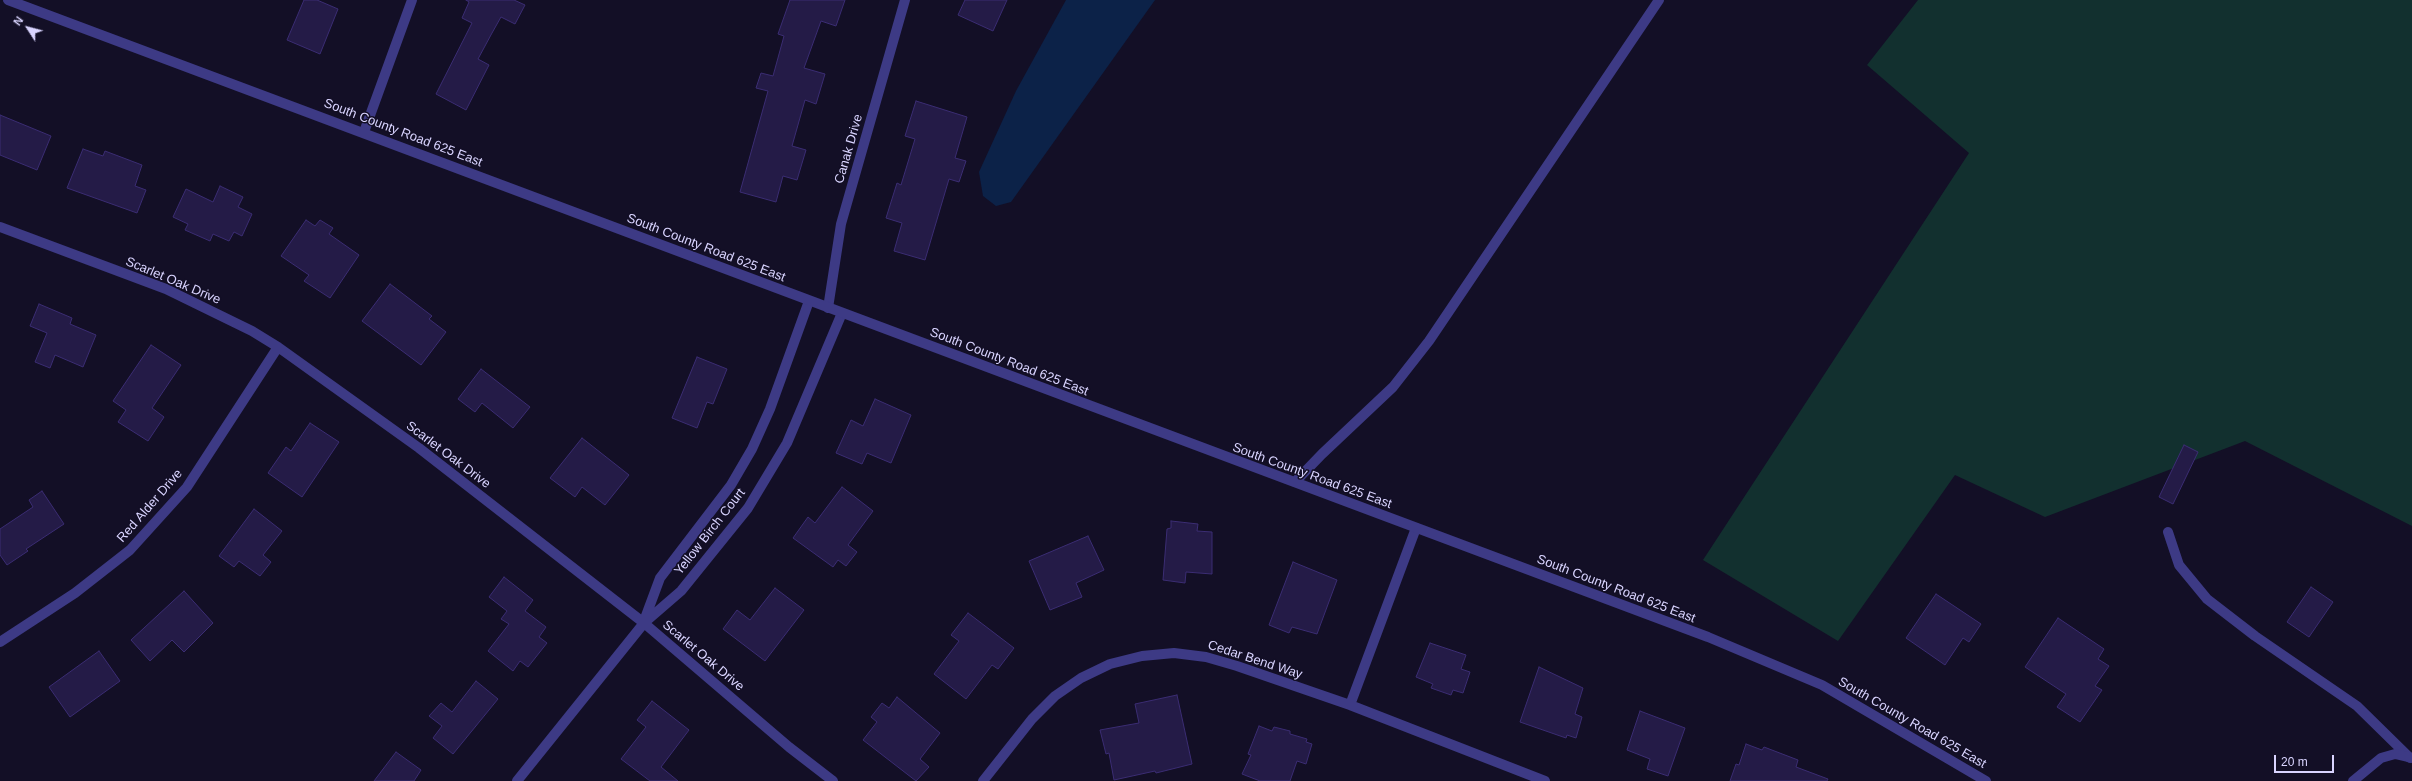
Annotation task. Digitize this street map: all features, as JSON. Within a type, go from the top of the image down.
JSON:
[{"type":"street","name":"South County Road 625 East","points":[[8,0],[364,132],[828,308],[1708,637],[1822,685],[1986,781]]},
{"type":"street","points":[[364,132],[412,0]]},
{"type":"street","name":"Canak Drive","points":[[828,308],[841,224],[905,0]]},
{"type":"street","points":[[1295,482],[1322,454],[1393,388],[1429,340],[1659,0]]},
{"type":"street","name":"Scarlet Oak Drive","points":[[0,227],[166,289],[252,331],[278,347],[419,448],[644,623],[789,747],[833,781]]},
{"type":"street","name":"Yellow Birch Court","points":[[644,623],[660,578],[731,485],[752,449],[770,409],[810,301]]},
{"type":"street","name":"Yellow Birch Court","points":[[517,781],[644,623],[681,591],[748,508],[786,443],[842,313]]},
{"type":"street","name":"Red Alder Drive","points":[[0,642],[75,593],[130,550],[186,487],[278,347]]},
{"type":"street","points":[[1350,706],[1416,528]]},
{"type":"street","points":[[2168,532],[2179,565],[2207,599],[2255,636],[2357,706],[2411,758]]},
{"type":"street","name":"Cedar Bend Way","points":[[984,781],[1032,719],[1054,696],[1081,678],[1104,667],[1142,656],[1174,653],[1206,656],[1350,706],[1545,781]]},
{"type":"street","points":[[2353,781],[2381,758],[2395,754],[2411,758]]},
{"type":"green space","points":[[1918,0],[2412,0],[2412,526],[2245,441],[2045,517],[1955,475],[1838,641],[1703,560],[1969,153],[1867,65]]},
{"type":"water","points":[[1066,0],[1155,0],[1011,202],[996,206],[983,196],[979,172],[1016,91]]},
{"type":"building","points":[[304,0],[317,0],[338,9],[320,54],[287,40]]},
{"type":"building","points":[[466,0],[514,0],[525,5],[515,24],[501,17],[492,33],[478,59],[489,65],[466,110],[436,94],[472,23],[462,18],[469,2]]},
{"type":"building","points":[[790,0],[845,0],[836,26],[821,21],[804,68],[825,74],[816,104],[805,100],[792,146],[806,150],[797,180],[783,176],[776,202],[740,192],[768,91],[756,88],[761,73],[773,76],[784,36],[778,34]]},
{"type":"building","points":[[965,0],[1007,0],[993,31],[958,15]]},
{"type":"building","points":[[916,101],[967,117],[955,158],[966,161],[959,182],[949,179],[925,260],[894,251],[902,223],[886,218],[897,183],[901,185],[915,139],[905,136]]},
{"type":"building","points":[[0,115],[51,136],[37,170],[0,155]]},
{"type":"building","points":[[83,149],[103,156],[105,151],[142,165],[135,186],[146,190],[137,213],[67,188]]},
{"type":"building","points":[[220,186],[243,197],[238,207],[252,214],[242,236],[234,232],[229,241],[213,234],[210,241],[185,230],[188,224],[173,217],[186,189],[213,202]]},
{"type":"building","points":[[306,220],[315,226],[320,220],[333,228],[329,234],[359,255],[330,298],[304,281],[309,275],[281,256]]},
{"type":"building","points":[[390,284],[432,316],[429,319],[446,332],[421,365],[362,321]]},
{"type":"building","points":[[39,304],[72,318],[70,324],[96,335],[83,367],[55,355],[50,368],[35,362],[47,333],[30,326]]},
{"type":"building","points":[[151,345],[181,365],[152,408],[164,417],[148,441],[118,422],[126,410],[113,401]]},
{"type":"building","points":[[697,357],[727,369],[713,404],[707,402],[697,428],[672,418]]},
{"type":"building","points":[[481,369],[530,407],[513,428],[482,403],[475,412],[458,399]]},
{"type":"building","points":[[875,399],[911,415],[891,463],[867,453],[862,464],[836,453],[851,420],[863,426]]},
{"type":"building","points":[[310,423],[339,442],[302,497],[268,473],[286,447],[291,451]]},
{"type":"building","points":[[582,438],[629,475],[605,505],[582,487],[575,497],[550,478]]},
{"type":"building","points":[[2184,445],[2198,452],[2173,504],[2159,497]]},
{"type":"building","points":[[842,487],[873,511],[848,545],[857,552],[846,566],[838,560],[833,567],[793,538],[808,517],[815,523]]},
{"type":"building","points":[[42,491],[64,524],[26,549],[28,551],[7,565],[0,555],[0,529],[33,507],[29,500]]},
{"type":"building","points":[[254,509],[282,531],[263,555],[271,562],[260,576],[239,561],[234,567],[219,556]]},
{"type":"building","points":[[1171,521],[1198,524],[1197,531],[1212,532],[1212,574],[1186,572],[1185,583],[1163,580],[1167,529],[1171,528]]},
{"type":"building","points":[[1088,536],[1104,570],[1076,583],[1082,597],[1050,610],[1029,561]]},
{"type":"building","points":[[1293,562],[1337,580],[1317,634],[1292,627],[1289,633],[1269,625]]},
{"type":"building","points":[[504,577],[533,600],[525,611],[546,627],[539,637],[547,643],[528,667],[520,661],[513,671],[488,651],[509,624],[501,619],[507,611],[489,597]]},
{"type":"building","points":[[2311,587],[2333,602],[2309,637],[2287,622]]},
{"type":"building","points":[[775,588],[804,610],[765,661],[723,629],[737,610],[750,620]]},
{"type":"building","points":[[184,591],[213,623],[184,652],[172,640],[150,661],[131,640]]},
{"type":"building","points":[[1936,594],[1981,624],[1969,642],[1963,638],[1945,665],[1906,638]]},
{"type":"building","points":[[968,613],[1014,648],[998,669],[992,665],[966,699],[934,674],[959,641],[951,635]]},
{"type":"building","points":[[2058,618],[2104,649],[2098,659],[2109,666],[2095,686],[2102,690],[2080,722],[2057,707],[2066,694],[2025,667]]},
{"type":"building","points":[[1430,643],[1466,655],[1461,669],[1470,672],[1463,693],[1453,690],[1451,695],[1431,688],[1433,684],[1416,677]]},
{"type":"building","points":[[99,651],[120,681],[70,717],[49,687]]},
{"type":"building","points":[[1539,667],[1583,688],[1575,714],[1582,717],[1576,738],[1567,735],[1566,738],[1520,722]]},
{"type":"building","points":[[476,681],[498,699],[453,754],[433,738],[442,726],[429,716],[441,703],[452,712]]},
{"type":"building","points":[[1177,695],[1192,764],[1156,773],[1155,771],[1114,780],[1109,753],[1106,754],[1100,730],[1139,723],[1135,704]]},
{"type":"building","points":[[897,697],[940,733],[920,759],[929,767],[916,781],[863,740],[877,722],[871,717],[882,703],[889,708]]},
{"type":"building","points":[[652,701],[689,730],[661,767],[678,781],[650,781],[621,759],[646,727],[637,720]]},
{"type":"building","points":[[1640,711],[1685,728],[1668,776],[1647,769],[1650,759],[1627,750]]},
{"type":"building","points":[[1259,726],[1272,731],[1274,727],[1290,731],[1290,734],[1307,739],[1306,742],[1312,744],[1306,764],[1297,761],[1290,781],[1260,781],[1242,774],[1251,755],[1248,754]]},
{"type":"building","points":[[1746,744],[1762,750],[1764,747],[1798,760],[1796,767],[1828,779],[1827,781],[1730,781],[1736,764],[1739,765]]},
{"type":"building","points":[[396,752],[421,770],[414,781],[374,781]]}]
